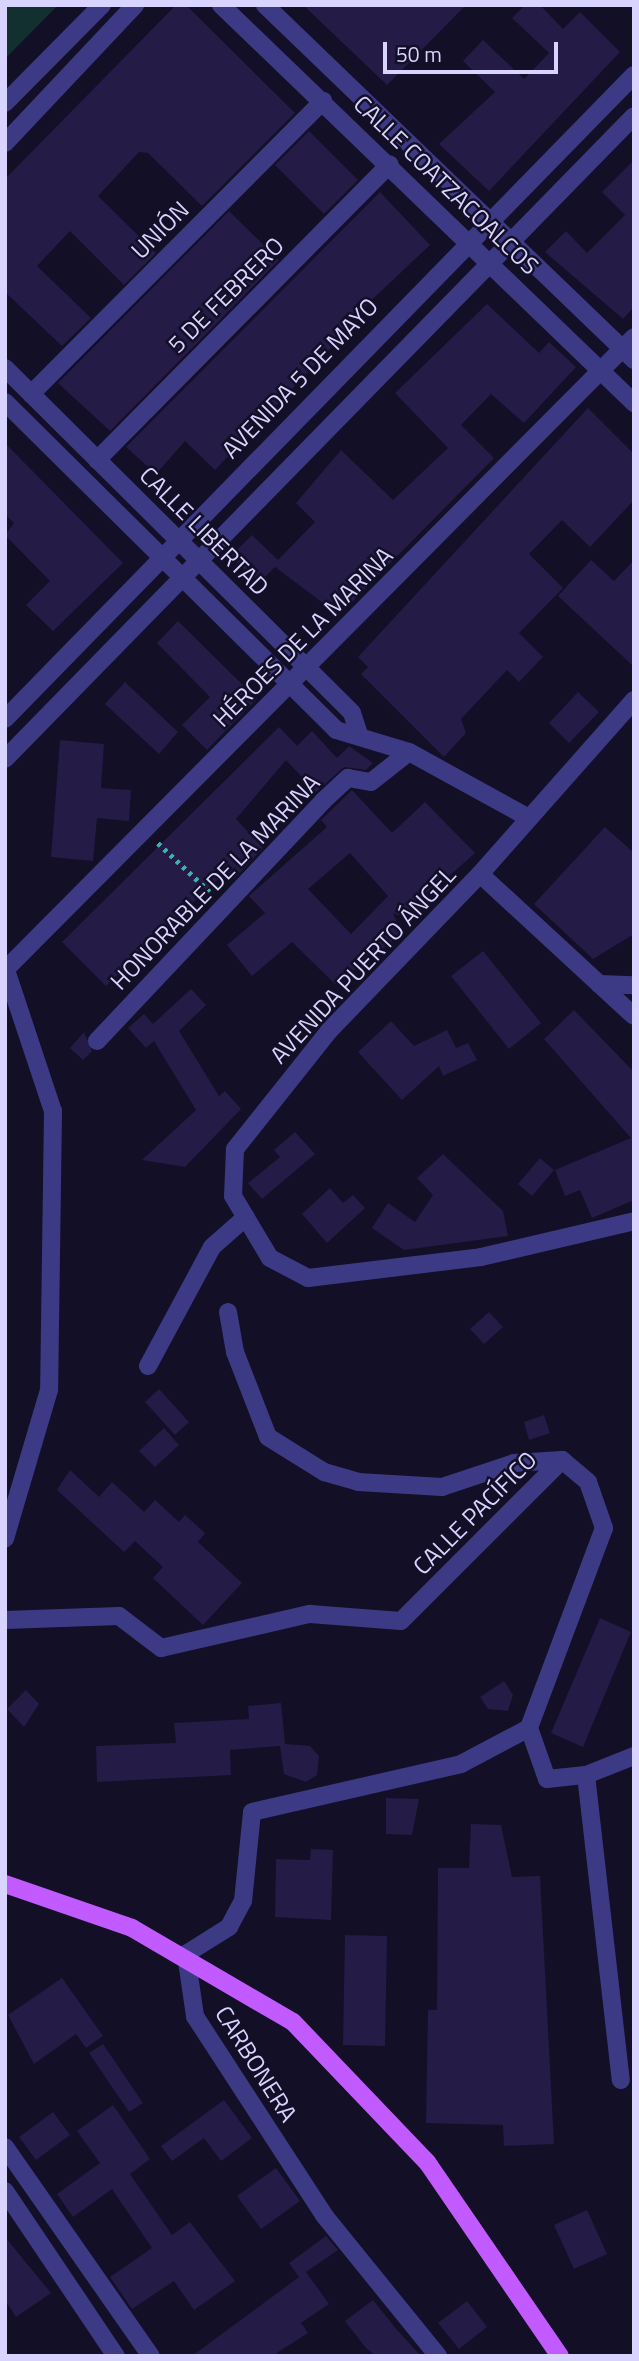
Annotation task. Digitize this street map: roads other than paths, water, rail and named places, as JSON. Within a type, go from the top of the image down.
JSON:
[{"type":"main road","points":[[5,1884],[132,1928],[186,1954],[293,2022],[427,2162],[560,2356]]},
{"type":"street","points":[[5,103],[102,5]]},
{"type":"street","points":[[5,143],[135,5]]},
{"type":"street","name":"CALLE COATZACOALCOS","points":[[221,5],[493,262],[634,403]]},
{"type":"street","name":"CALLE COATZACOALCOS","points":[[265,5],[630,348]]},
{"type":"street","name":"AVENIDA 5 DE MAYO","points":[[5,719],[178,538],[634,75]]},
{"type":"street","points":[[5,759],[632,118],[610,98]]},
{"type":"street","name":"UNIÓN","points":[[32,394],[323,101]]},
{"type":"street","name":"5 DE FEBRERO","points":[[97,460],[390,164]]},
{"type":"street","name":"HÉROES DE LA MARINA","points":[[6,968],[601,370],[630,348]]},
{"type":"street","name":"CALLE LIBERTAD","points":[[5,368],[352,713],[359,735]]},
{"type":"street","name":"CALLE LIBERTAD","points":[[5,402],[336,730],[408,752],[527,817]]},
{"type":"street","name":"AVENIDA PUERTO ÁNGEL","points":[[634,700],[527,817],[480,874],[330,1031],[235,1149],[233,1196],[270,1258],[308,1278],[481,1257],[634,1221]]},
{"type":"street","name":"HONORABLE DE LA MARINA","points":[[97,1041],[348,778],[371,782],[408,752]]},
{"type":"street","points":[[480,874],[634,1016]]},
{"type":"street","points":[[5,1539],[38,1438],[49,1376],[53,1111],[11,1001],[6,968]]},
{"type":"street","points":[[599,984],[634,985]]},
{"type":"street","points":[[148,1366],[212,1247],[246,1217]]},
{"type":"street","points":[[228,1312],[235,1352],[268,1437],[324,1472],[358,1482],[442,1487],[514,1463],[562,1460]]},
{"type":"street","name":"CALLE PACÍFICO","points":[[5,1620],[119,1616],[161,1648],[310,1614],[401,1621],[562,1460],[588,1482],[604,1528],[529,1728]]},
{"type":"street","points":[[186,1954],[229,1927],[243,1901],[252,1812],[461,1764],[529,1728],[547,1779],[586,1775],[634,1756]]},
{"type":"street","points":[[586,1775],[621,2080]]},
{"type":"street","name":"CARBONERA","points":[[186,1954],[195,2016],[324,2215],[438,2356]]},
{"type":"street","points":[[5,2147],[151,2356]]},
{"type":"street","points":[[5,2191],[116,2356]]}]
